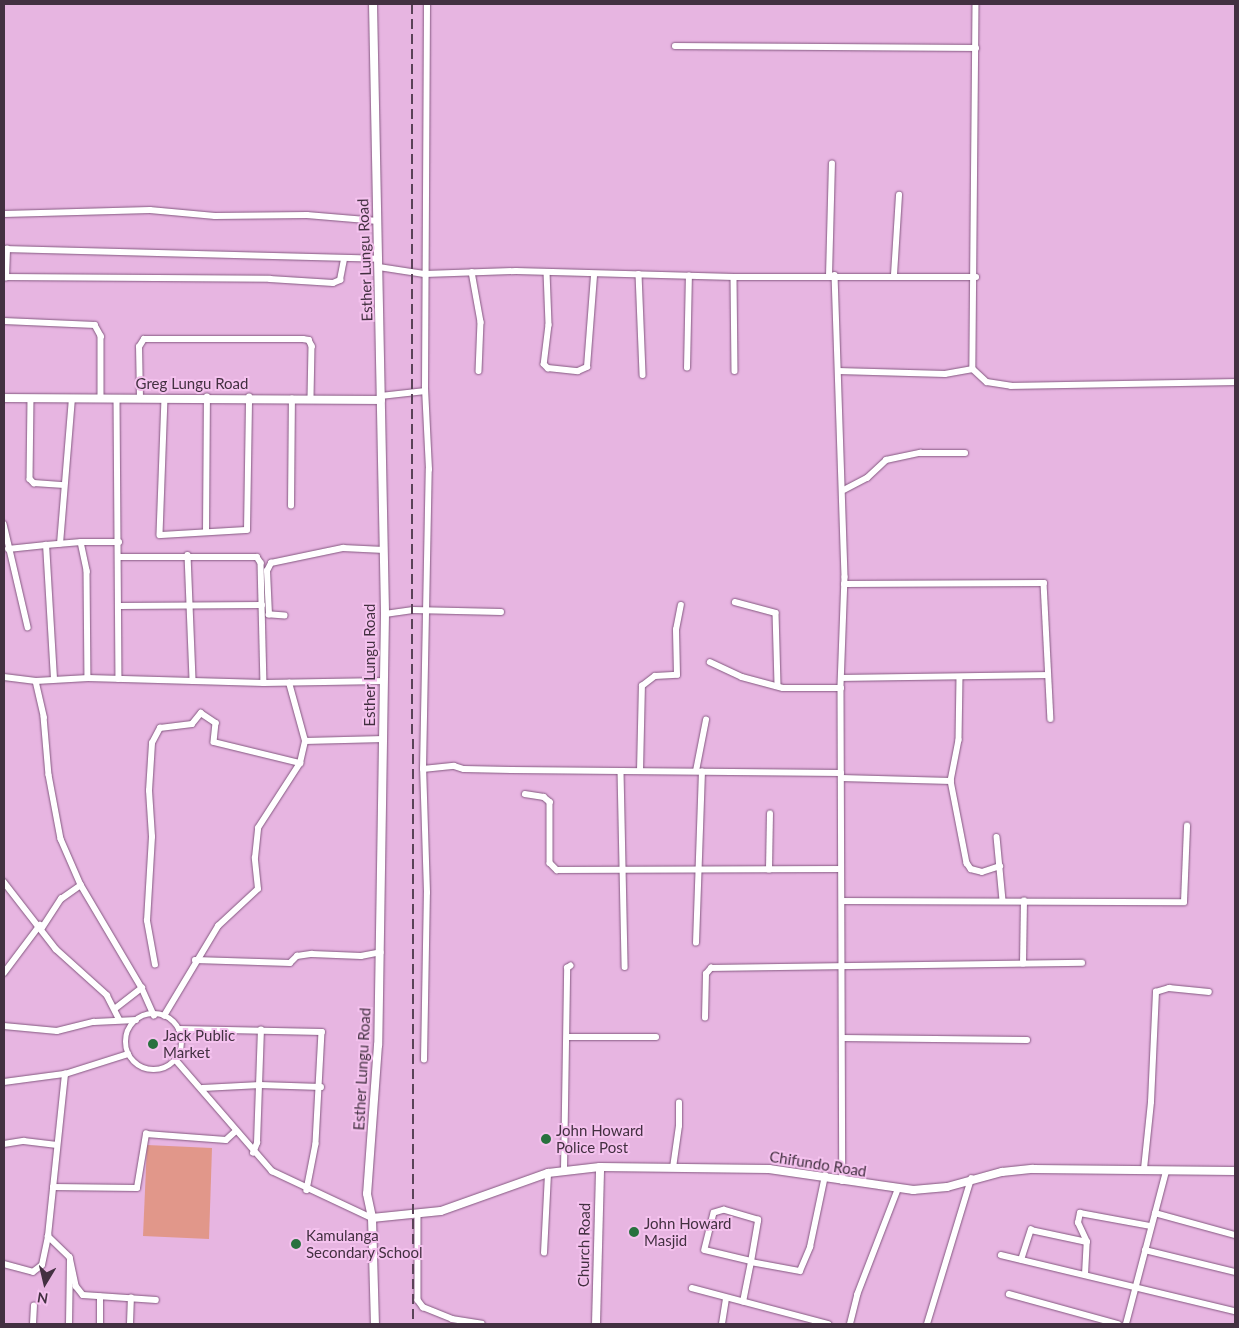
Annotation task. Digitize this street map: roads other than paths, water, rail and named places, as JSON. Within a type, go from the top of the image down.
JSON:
[{"type":"street","name":"Esther Lungu Road","points":[[373,4],[385,614],[381,952],[378,1045],[367,1194],[372,1218],[375,1324]]},
{"type":"street","points":[[424,1060],[427,893],[423,769],[429,470],[425,391],[427,4]]},
{"type":"street","points":[[976,4],[976,277],[973,369],[987,382],[1010,386],[1235,382]]},
{"type":"street","points":[[674,46],[976,48]]},
{"type":"street","points":[[832,164],[832,276],[844,490],[841,678],[843,1181]]},
{"type":"street","points":[[894,275],[899,195]]},
{"type":"street","points":[[4,214],[150,210],[215,216],[307,215],[378,221]]},
{"type":"street","points":[[344,258],[340,280],[333,283],[270,279],[5,278],[6,249],[344,258],[379,263],[425,274],[547,272],[594,275],[639,274],[734,277],[894,275],[976,277]]},
{"type":"street","points":[[472,272],[481,322],[479,371]]},
{"type":"street","points":[[547,272],[549,324],[544,364],[548,368],[578,371],[588,367],[594,275]]},
{"type":"street","points":[[639,274],[643,375]]},
{"type":"street","points":[[687,368],[689,276]]},
{"type":"street","points":[[734,277],[735,371]]},
{"type":"street","points":[[4,321],[95,325],[101,336],[101,399]]},
{"type":"street","points":[[140,398],[139,346],[144,338],[309,340],[312,346],[310,399]]},
{"type":"street","points":[[838,371],[945,374],[973,369]]},
{"type":"street","points":[[381,398],[425,391]]},
{"type":"street","points":[[206,532],[207,397]]},
{"type":"street","points":[[165,398],[160,535],[245,532],[248,528],[249,397]]},
{"type":"street","name":"Greg Lungu Road","points":[[4,398],[381,398]]},
{"type":"street","points":[[31,398],[30,479],[34,483],[64,485]]},
{"type":"street","points":[[117,398],[119,679]]},
{"type":"street","points":[[60,544],[72,399]]},
{"type":"street","points":[[291,506],[292,399]]},
{"type":"street","points":[[844,490],[867,478],[886,460],[920,453],[965,452]]},
{"type":"street","points":[[4,524],[6,547],[28,627]]},
{"type":"street","points":[[6,547],[81,542],[119,542]]},
{"type":"street","points":[[81,542],[86,571],[88,678]]},
{"type":"street","points":[[46,545],[54,679]]},
{"type":"street","points":[[285,616],[269,615],[267,571],[271,563],[343,548],[384,550]]},
{"type":"street","points":[[119,557],[188,555],[257,557],[261,563],[264,683]]},
{"type":"street","points":[[188,555],[193,681]]},
{"type":"street","points":[[844,584],[1044,583],[1051,719]]},
{"type":"street","points":[[735,602],[776,613],[778,686]]},
{"type":"street","points":[[119,606],[262,605]]},
{"type":"street","points":[[640,771],[642,686],[655,676],[677,675],[676,630],[681,605]]},
{"type":"street","points":[[385,614],[426,610],[501,612]]},
{"type":"street","points":[[710,662],[742,677],[796,690],[841,688]]},
{"type":"street","points":[[841,678],[1048,675]]},
{"type":"street","points":[[4,677],[36,681],[88,678],[264,683],[384,681]]},
{"type":"street","points":[[960,677],[959,740],[951,781],[967,863],[971,869],[982,872],[1000,866]]},
{"type":"street","points":[[36,681],[44,717],[56,819],[61,839],[81,885],[142,988],[154,1014]]},
{"type":"street","points":[[164,1016],[182,990],[196,960],[218,926],[258,889],[254,858],[258,828],[300,763],[305,741],[289,683]]},
{"type":"street","points":[[155,964],[148,921],[152,837],[149,791],[152,743],[160,728],[192,724],[201,713],[216,723],[214,742],[300,763]]},
{"type":"street","points":[[696,943],[699,772],[697,754],[706,720]]},
{"type":"street","points":[[305,741],[384,739]]},
{"type":"street","points":[[423,769],[454,766],[464,769],[841,775],[951,781]]},
{"type":"street","points":[[621,771],[626,968]]},
{"type":"street","points":[[525,794],[544,797],[550,802],[552,868],[623,871],[841,869]]},
{"type":"street","points":[[769,870],[770,814]]},
{"type":"street","points":[[842,901],[1184,902],[1187,826]]},
{"type":"street","points":[[997,837],[1003,901]]},
{"type":"street","points":[[4,882],[41,926],[56,949],[107,995],[116,1008],[120,1020]]},
{"type":"street","points":[[4,973],[61,899],[81,885]]},
{"type":"street","points":[[1023,964],[1024,901]]},
{"type":"street","points":[[196,960],[290,963],[297,956],[312,954],[361,956],[381,952]]},
{"type":"street","points":[[705,1018],[706,974],[711,968],[842,968],[1082,963]]},
{"type":"street","points":[[564,1170],[567,968],[570,966]]},
{"type":"street","points":[[116,1008],[142,988]]},
{"type":"street","points":[[1144,1170],[1151,1102],[1156,992],[1169,988],[1209,992]]},
{"type":"street","points":[[4,1026],[57,1031],[120,1020],[136,1020],[154,1014],[164,1016],[178,1029],[182,1042],[176,1060],[162,1069],[151,1070],[136,1065],[128,1054],[126,1038],[136,1020]]},
{"type":"street","points":[[178,1029],[322,1032],[321,1087],[313,1167],[307,1190]]},
{"type":"street","points":[[253,1153],[257,1143],[261,1030]]},
{"type":"street","points":[[567,1037],[656,1037]]},
{"type":"street","points":[[842,1038],[1027,1040]]},
{"type":"street","points":[[4,1082],[65,1074],[128,1054]]},
{"type":"street","points":[[176,1060],[203,1088],[253,1153],[272,1171],[307,1190],[372,1218]]},
{"type":"street","points":[[4,1264],[32,1272],[38,1270],[48,1236],[65,1074]]},
{"type":"street","points":[[203,1088],[260,1085],[321,1087]]},
{"type":"street","points":[[673,1168],[679,1126],[678,1103]]},
{"type":"street","points":[[53,1188],[137,1188],[146,1134],[226,1140],[235,1132]]},
{"type":"street","points":[[4,1144],[24,1141],[57,1145]]},
{"type":"street","name":"Chifundo Road","points":[[372,1218],[418,1215],[441,1211],[548,1173],[600,1167],[769,1169],[825,1176],[843,1181],[898,1189],[947,1187],[970,1180],[1033,1169],[1235,1171]]},
{"type":"street","name":"Church Road","points":[[596,1324],[600,1167]]},
{"type":"street","points":[[1126,1324],[1166,1171]]},
{"type":"street","points":[[544,1252],[548,1173]]},
{"type":"street","points":[[743,1302],[751,1261],[758,1220],[724,1210],[714,1213],[705,1250],[751,1261],[800,1271],[810,1246],[825,1176]]},
{"type":"street","points":[[927,1324],[970,1180]]},
{"type":"street","points":[[850,1324],[857,1295],[898,1189]]},
{"type":"street","points":[[1086,1275],[1087,1242],[1078,1223],[1080,1213],[1151,1226]]},
{"type":"street","points":[[1155,1213],[1235,1235]]},
{"type":"street","points":[[418,1215],[418,1300],[423,1307],[452,1319],[482,1324]]},
{"type":"street","points":[[1021,1260],[1028,1231],[1087,1242]]},
{"type":"street","points":[[48,1236],[70,1257],[79,1291],[88,1296],[156,1300]]},
{"type":"street","points":[[1145,1250],[1235,1272]]},
{"type":"street","points":[[1001,1255],[1235,1311]]},
{"type":"street","points":[[69,1324],[70,1257]]},
{"type":"street","points":[[692,1288],[828,1324]]},
{"type":"street","points":[[1009,1294],[1118,1324]]},
{"type":"street","points":[[100,1297],[100,1324]]},
{"type":"street","points":[[130,1324],[131,1298]]},
{"type":"street","points":[[722,1324],[726,1298]]},
{"type":"street","points":[[33,1324],[34,1306]]},
{"type":"railway","points":[[412,4],[413,1324]]},
{"type":"place","name":"Jack Public Market","points":[[153,1044]]},
{"type":"place","name":"John Howard Police Post","points":[[546,1139]]},
{"type":"place","name":"John Howard Masjid","points":[[634,1232]]},
{"type":"place","name":"Kamulanga Secondary School","points":[[296,1244]]}]
